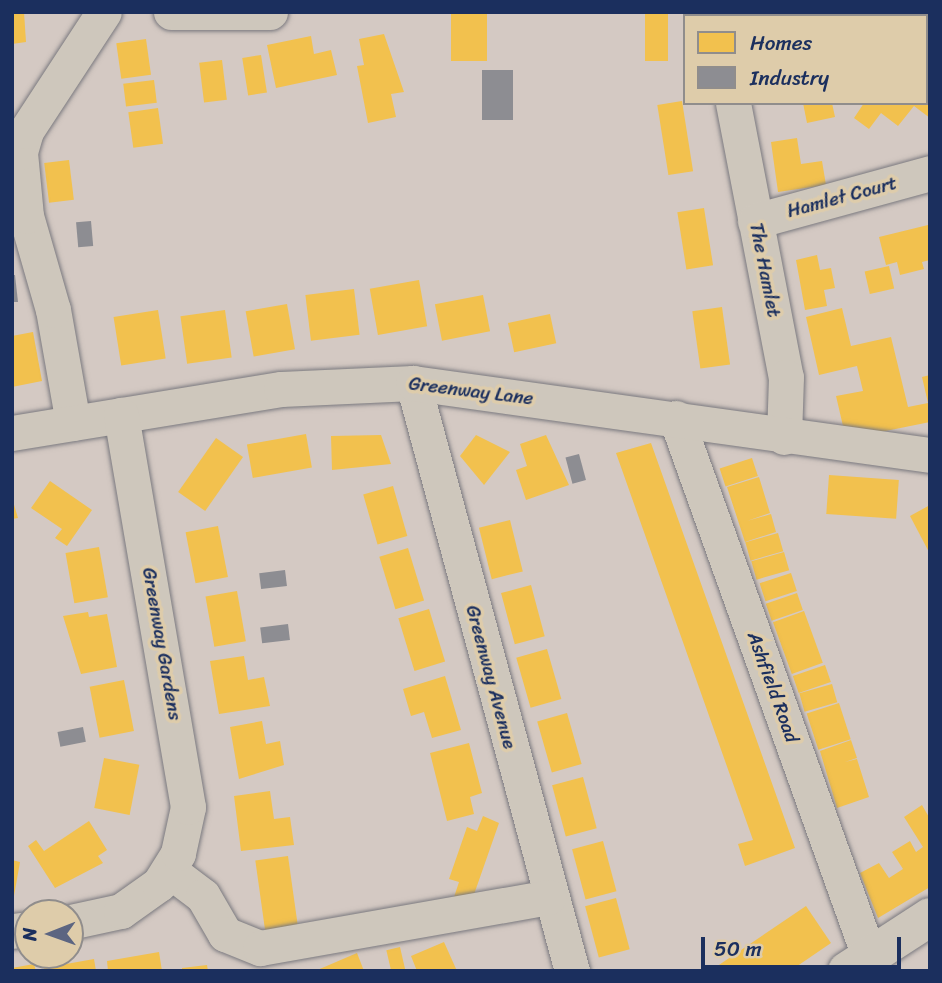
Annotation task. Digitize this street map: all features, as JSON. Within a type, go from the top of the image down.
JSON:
[{"type":"main road","points":[[858,964],[930,917]]},
{"type":"street","points":[[73,423],[53,310],[26,216],[17,139],[104,12]]},
{"type":"street","points":[[171,12],[270,12]]},
{"type":"street","name":"The Hamlet","points":[[733,105],[786,377],[784,437]]},
{"type":"street","name":"Hamlet Court","points":[[755,221],[930,173]]},
{"type":"street","name":"Greenway Lane","points":[[12,433],[294,387],[413,383],[676,418],[784,437],[930,455]]},
{"type":"street","name":"Greenway Avenue","points":[[413,383],[549,897],[572,971]]},
{"type":"street","name":"Greenway Gardens","points":[[121,415],[187,779],[184,832],[170,871]]},
{"type":"street","name":"Ashfield Road","points":[[676,418],[858,964]]},
{"type":"street","points":[[84,919],[121,911],[170,871],[203,896],[226,934],[260,948],[549,897]]},
{"type":"building: Homes","points":[[12,12],[24,12],[26,42],[12,44]]},
{"type":"building: Homes","points":[[451,12],[487,12],[487,61],[451,61]]},
{"type":"building: Homes","points":[[645,12],[668,12],[668,61],[645,61]]},
{"type":"building: Homes","points":[[802,12],[840,14],[803,14]]},
{"type":"building: Homes","points":[[384,34],[404,92],[391,94],[396,117],[368,123],[357,66],[364,65],[359,39]]},
{"type":"building: Homes","points":[[311,36],[314,54],[331,50],[337,75],[276,88],[267,45]]},
{"type":"building: Homes","points":[[146,39],[151,75],[121,79],[116,43]]},
{"type":"building: Homes","points":[[261,55],[267,93],[248,96],[242,58]]},
{"type":"building: Homes","points":[[222,60],[227,100],[204,103],[199,63]]},
{"type":"building: Homes","points":[[154,80],[157,103],[126,107],[123,84]]},
{"type":"building: Homes","points":[[928,90],[930,118],[914,106],[898,126],[881,113],[869,129],[854,118],[863,105],[928,105]]},
{"type":"building: Homes","points":[[682,101],[693,171],[668,175],[657,105]]},
{"type":"building: Homes","points":[[803,105],[832,105],[835,117],[807,123]]},
{"type":"building: Homes","points":[[158,108],[163,144],[133,148],[128,112]]},
{"type":"building: Homes","points":[[797,138],[801,164],[822,161],[826,185],[778,192],[771,142]]},
{"type":"building: Homes","points":[[69,160],[74,200],[49,203],[44,163]]},
{"type":"building: Homes","points":[[704,208],[713,265],[686,270],[677,212]]},
{"type":"building: Homes","points":[[928,225],[930,260],[922,262],[924,269],[900,275],[897,262],[886,265],[879,237]]},
{"type":"building: Homes","points":[[817,255],[820,270],[831,268],[835,288],[824,290],[827,306],[805,310],[796,260]]},
{"type":"building: Homes","points":[[889,266],[894,288],[870,294],[865,272]]},
{"type":"building: Homes","points":[[419,280],[427,326],[378,335],[370,289]]},
{"type":"building: Homes","points":[[354,289],[360,335],[311,341],[305,295]]},
{"type":"building: Homes","points":[[483,295],[490,331],[442,341],[435,304]]},
{"type":"building: Homes","points":[[287,304],[295,349],[254,357],[246,311]]},
{"type":"building: Homes","points":[[722,307],[730,364],[700,369],[692,311]]},
{"type":"building: Homes","points":[[842,308],[851,346],[891,337],[908,407],[928,403],[922,377],[930,375],[930,422],[846,439],[836,396],[863,391],[857,366],[819,375],[806,317]]},
{"type":"building: Homes","points":[[158,310],[166,358],[121,365],[114,317]]},
{"type":"building: Homes","points":[[225,310],[232,358],[187,364],[180,316]]},
{"type":"building: Homes","points":[[550,314],[556,343],[514,352],[508,323]]},
{"type":"building: Homes","points":[[33,332],[42,381],[12,387],[12,336]]},
{"type":"building: Homes","points":[[306,434],[312,467],[253,478],[247,444]]},
{"type":"building: Homes","points":[[381,435],[391,464],[332,470],[331,436]]},
{"type":"building: Homes","points":[[476,435],[510,452],[484,485],[460,456]]},
{"type":"building: Homes","points":[[546,435],[569,485],[526,500],[516,470],[527,466],[520,444]]},
{"type":"building: Homes","points":[[216,438],[243,457],[205,511],[178,492]]},
{"type":"building: Homes","points":[[651,443],[795,848],[745,866],[738,844],[753,840],[616,453]]},
{"type":"building: Homes","points":[[752,458],[758,476],[726,487],[720,469]]},
{"type":"building: Homes","points":[[829,475],[899,480],[896,519],[826,514]]},
{"type":"building: Homes","points":[[759,477],[770,513],[747,521],[771,514],[776,532],[745,542],[727,487]]},
{"type":"building: Homes","points":[[50,481],[92,510],[67,546],[55,538],[62,529],[31,508]]},
{"type":"building: Homes","points":[[393,486],[407,536],[378,545],[363,495]]},
{"type":"building: Homes","points":[[12,498],[18,518],[12,519]]},
{"type":"building: Homes","points":[[930,505],[930,554],[910,516]]},
{"type":"building: Homes","points":[[510,520],[523,571],[492,579],[479,528]]},
{"type":"building: Homes","points":[[218,526],[228,577],[196,583],[186,532]]},
{"type":"building: Homes","points":[[778,533],[783,551],[751,561],[745,542]]},
{"type":"building: Homes","points":[[99,547],[108,597],[74,603],[66,553]]},
{"type":"building: Homes","points":[[408,548],[424,601],[395,609],[379,557]]},
{"type":"building: Homes","points":[[784,552],[789,570],[757,580],[751,561]]},
{"type":"building: Homes","points":[[791,573],[797,591],[765,601],[760,583]]},
{"type":"building: Homes","points":[[531,585],[545,636],[515,644],[501,593]]},
{"type":"building: Homes","points":[[237,591],[246,641],[214,647],[205,597]]},
{"type":"building: Homes","points":[[797,593],[803,610],[772,621],[766,604]]},
{"type":"building: Homes","points":[[429,609],[445,662],[414,671],[398,618]]},
{"type":"building: Homes","points":[[804,611],[823,663],[792,674],[773,622]]},
{"type":"building: Homes","points":[[88,612],[89,617],[107,614],[117,667],[81,674],[63,616]]},
{"type":"building: Homes","points":[[547,649],[561,699],[531,708],[516,658]]},
{"type":"building: Homes","points":[[244,656],[248,680],[264,677],[270,706],[219,714],[210,661]]},
{"type":"building: Homes","points":[[825,665],[831,682],[799,693],[793,676]]},
{"type":"building: Homes","points":[[445,676],[461,730],[432,738],[424,712],[411,716],[403,689]]},
{"type":"building: Homes","points":[[124,680],[134,731],[100,738],[90,687]]},
{"type":"building: Homes","points":[[832,684],[837,702],[805,712],[799,693]]},
{"type":"building: Homes","points":[[839,703],[851,739],[818,750],[807,714]]},
{"type":"building: Homes","points":[[567,713],[582,764],[552,772],[537,722]]},
{"type":"building: Homes","points":[[262,721],[266,744],[280,741],[284,765],[239,779],[230,727]]},
{"type":"building: Homes","points":[[851,740],[857,758],[845,762],[857,759],[869,797],[837,808],[820,751]]},
{"type":"building: Homes","points":[[469,743],[482,793],[470,797],[474,814],[447,821],[430,753]]},
{"type":"building: Homes","points":[[104,758],[139,765],[130,815],[94,808]]},
{"type":"building: Homes","points":[[583,777],[597,828],[566,836],[552,785]]},
{"type":"building: Homes","points":[[270,791],[274,819],[290,817],[294,845],[241,851],[234,796]]},
{"type":"building: Homes","points":[[922,805],[930,819],[930,887],[878,918],[860,873],[879,863],[889,878],[903,869],[892,852],[910,841],[916,852],[923,847],[904,817]]},
{"type":"building: Homes","points":[[483,816],[499,823],[471,903],[454,897],[459,882],[449,879],[467,827],[477,831]]},
{"type":"building: Homes","points":[[89,821],[107,850],[98,856],[103,863],[55,888],[28,846],[36,840],[44,851]]},
{"type":"building: Homes","points":[[603,841],[616,891],[586,900],[572,849]]},
{"type":"building: Homes","points":[[288,856],[298,927],[265,932],[255,861]]},
{"type":"building: Homes","points":[[12,860],[20,862],[14,896],[12,896]]},
{"type":"building: Homes","points":[[616,898],[630,949],[599,957],[585,906]]},
{"type":"building: Homes","points":[[806,906],[831,943],[790,971],[710,971]]},
{"type":"building: Homes","points":[[444,942],[457,971],[417,971],[411,956]]},
{"type":"building: Homes","points":[[400,947],[405,969],[391,971],[386,950]]},
{"type":"building: Homes","points":[[159,952],[162,971],[108,971],[107,961]]},
{"type":"building: Homes","points":[[357,953],[364,971],[315,971]]},
{"type":"building: Homes","points":[[94,959],[96,971],[44,969],[84,969],[84,961]]},
{"type":"building: Homes","points":[[207,965],[208,971],[182,971],[182,968]]},
{"type":"building: Homes","points":[[12,968],[35,969],[36,971],[12,971]]},
{"type":"building: Industry","points":[[482,70],[513,70],[513,120],[482,120]]},
{"type":"building: Industry","points":[[91,221],[93,246],[78,247],[76,222]]},
{"type":"building: Industry","points":[[12,275],[15,275],[18,302],[12,302]]},
{"type":"building: Industry","points":[[579,454],[586,480],[572,484],[565,458]]},
{"type":"building: Industry","points":[[285,570],[287,586],[261,589],[259,573]]},
{"type":"building: Industry","points":[[288,624],[290,640],[262,643],[260,627]]},
{"type":"building: Industry","points":[[83,727],[86,742],[60,747],[57,732]]}]
